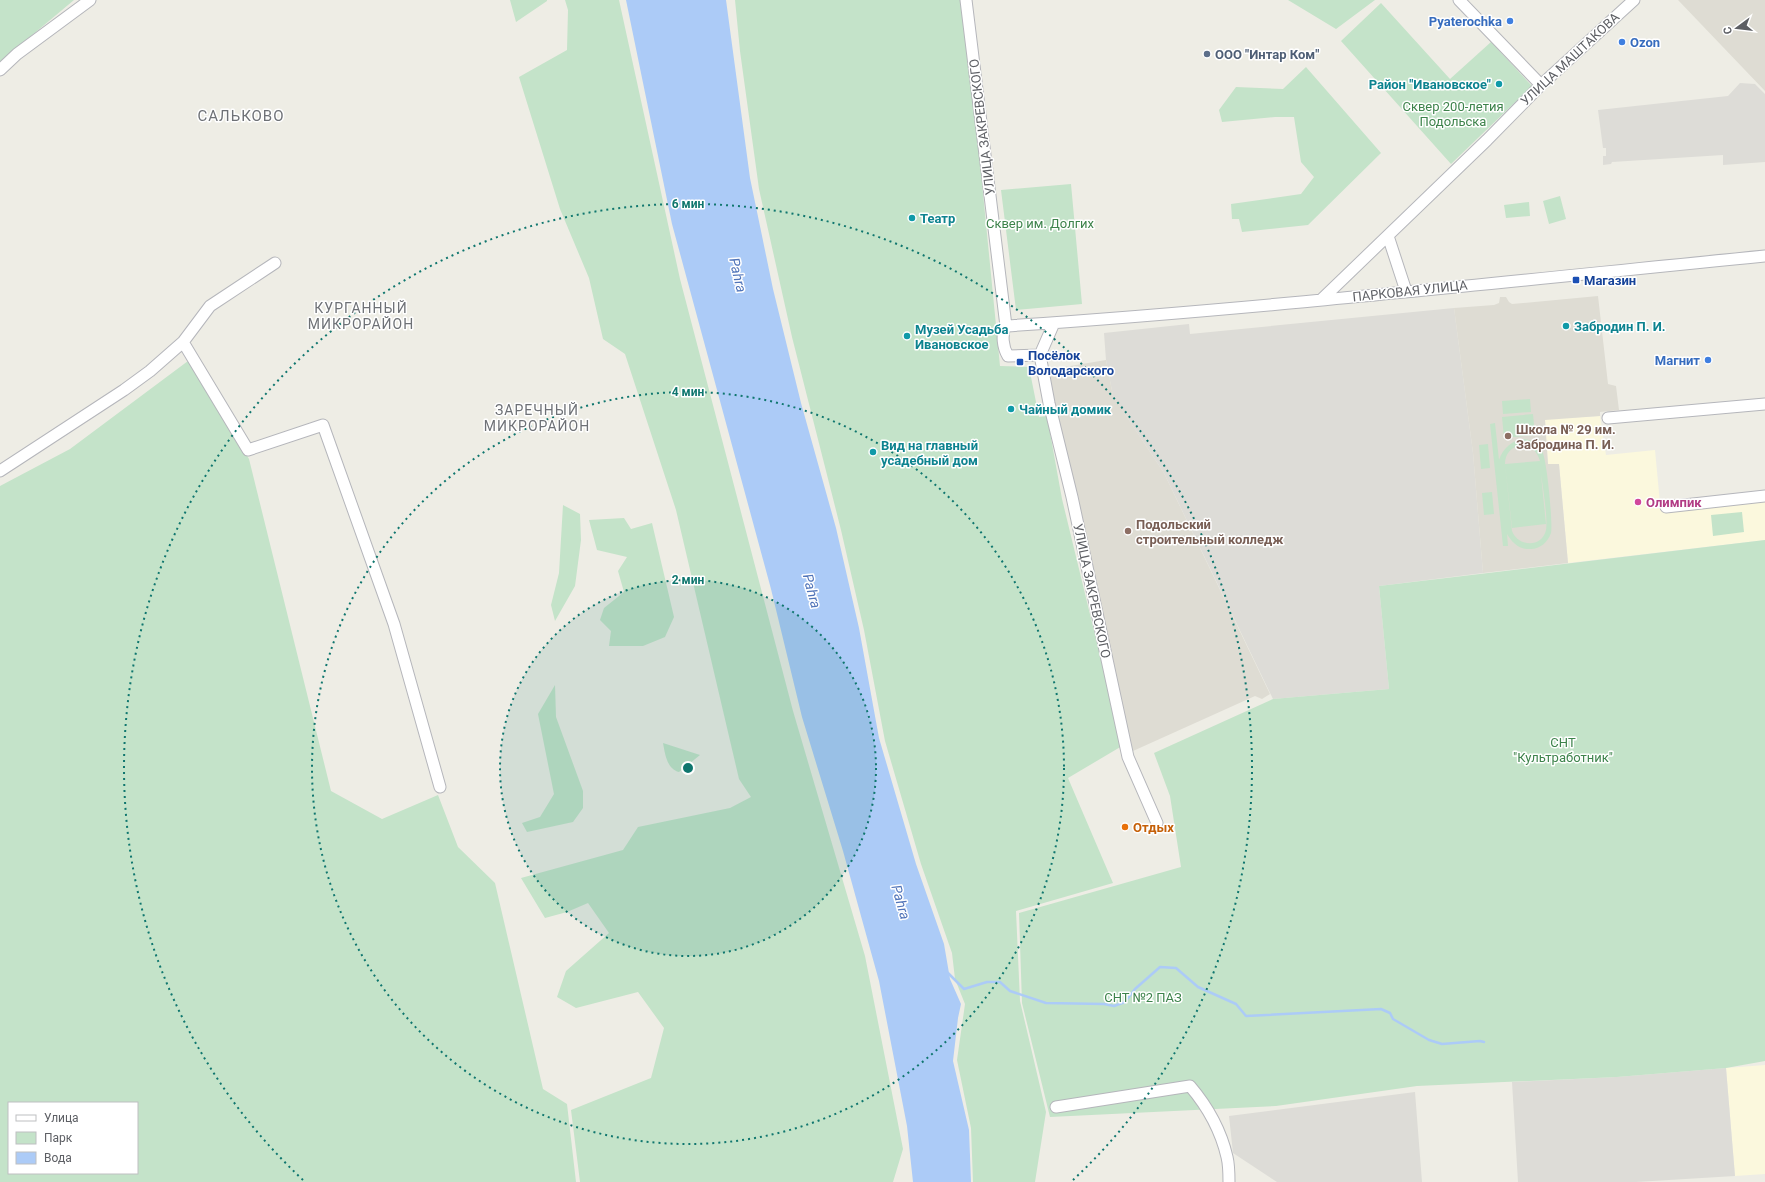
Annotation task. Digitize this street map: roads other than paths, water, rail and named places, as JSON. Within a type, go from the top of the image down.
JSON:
[{"type":"street","points":[[0,70],[17,54],[90,0]]},
{"type":"street","name":"УЛИЦА ЗАКРЕВСКОГО","points":[[966,0],[1006,326]]},
{"type":"street","points":[[1459,0],[1541,85]]},
{"type":"street","name":"УЛИЦА МАШТАКОВА","points":[[1321,300],[1541,85],[1634,0]]},
{"type":"street","points":[[1388,236],[1406,291]]},
{"type":"street","name":"ПАРКОВАЯ УЛИЦА","points":[[1006,326],[1321,300],[1765,256]]},
{"type":"street","points":[[0,471],[124,390],[166,359],[183,342],[210,306],[275,264]]},
{"type":"street","points":[[1006,326],[1003,331],[1004,350],[1008,356],[1040,355],[1054,323]]},
{"type":"street","points":[[183,342],[248,450],[323,425],[394,624],[440,787]]},
{"type":"street","name":"УЛИЦА ЗАКРЕВСКОГО","points":[[1040,355],[1049,403],[1072,497],[1128,757],[1157,823]]},
{"type":"street","points":[[1608,418],[1765,404]]},
{"type":"street","points":[[1666,507],[1765,496]]},
{"type":"street","points":[[1056,1107],[1190,1086],[1203,1101],[1218,1132],[1228,1158],[1229,1182]]},
{"type":"water","name":"Pahra","points":[[626,0],[726,0],[750,178],[773,289],[801,403],[836,528],[859,628],[879,738],[916,864],[944,944],[950,979],[961,1004],[953,1061],[969,1130],[971,1182],[913,1182],[907,1126],[879,981],[843,851],[802,717],[771,589],[672,224]]},
{"type":"waterway","points":[[948,973],[964,989],[987,982],[1000,982],[1010,991],[1046,1003],[1104,1004],[1114,1006],[1125,1002],[1135,989],[1160,967],[1176,968],[1198,987],[1236,1004],[1246,1016],[1381,1009],[1390,1013],[1393,1019],[1429,1040],[1442,1044],[1484,1042]]},
{"type":"place","name":"Pyaterochka","points":[[1510,21]]},
{"type":"place","name":"Ozon","points":[[1622,42]]},
{"type":"place","name":"ООО \"Интар Ком\"","points":[[1207,54]]},
{"type":"place","name":"Район \"Ивановское\"","points":[[1499,84]]},
{"type":"place","name":"Театр","points":[[912,218]]},
{"type":"place","name":"Магазин","points":[[1576,280]]},
{"type":"place","name":"Забродин П. И.","points":[[1566,326]]},
{"type":"place","name":"Музей Усадьба Ивановское","points":[[907,336]]},
{"type":"place","name":"Магнит","points":[[1708,360]]},
{"type":"place","name":"Посёлок Володарского","points":[[1020,362]]},
{"type":"place","name":"Чайный домик","points":[[1011,409]]},
{"type":"place","name":"Школа № 29 им. Забродина П. И.","points":[[1508,436]]},
{"type":"place","name":"Вид на главный усадебный дом","points":[[873,452]]},
{"type":"place","name":"Олимпик","points":[[1638,502]]},
{"type":"place","name":"Подольский строительный колледж","points":[[1128,531]]},
{"type":"place","name":"Отдых","points":[[1125,827]]},
{"type":"district","name":"САЛЬКОВО","points":[[241,116]]},
{"type":"district","name":"КУРГАННЫЙ МИКРОРАЙОН","points":[[361,316]]},
{"type":"district","name":"ЗАРЕЧНЫЙ МИКРОРАЙОН","points":[[537,418]]},
{"type":"park label","name":"Сквер 200-летия Подольска","points":[[1453,114]]},
{"type":"park label","name":"Сквер им. Долгих","points":[[1040,223]]},
{"type":"park label","name":"СНТ \"Культработник\"","points":[[1563,750]]},
{"type":"park label","name":"СНТ №2 ПАЗ","points":[[1143,997]]}]
